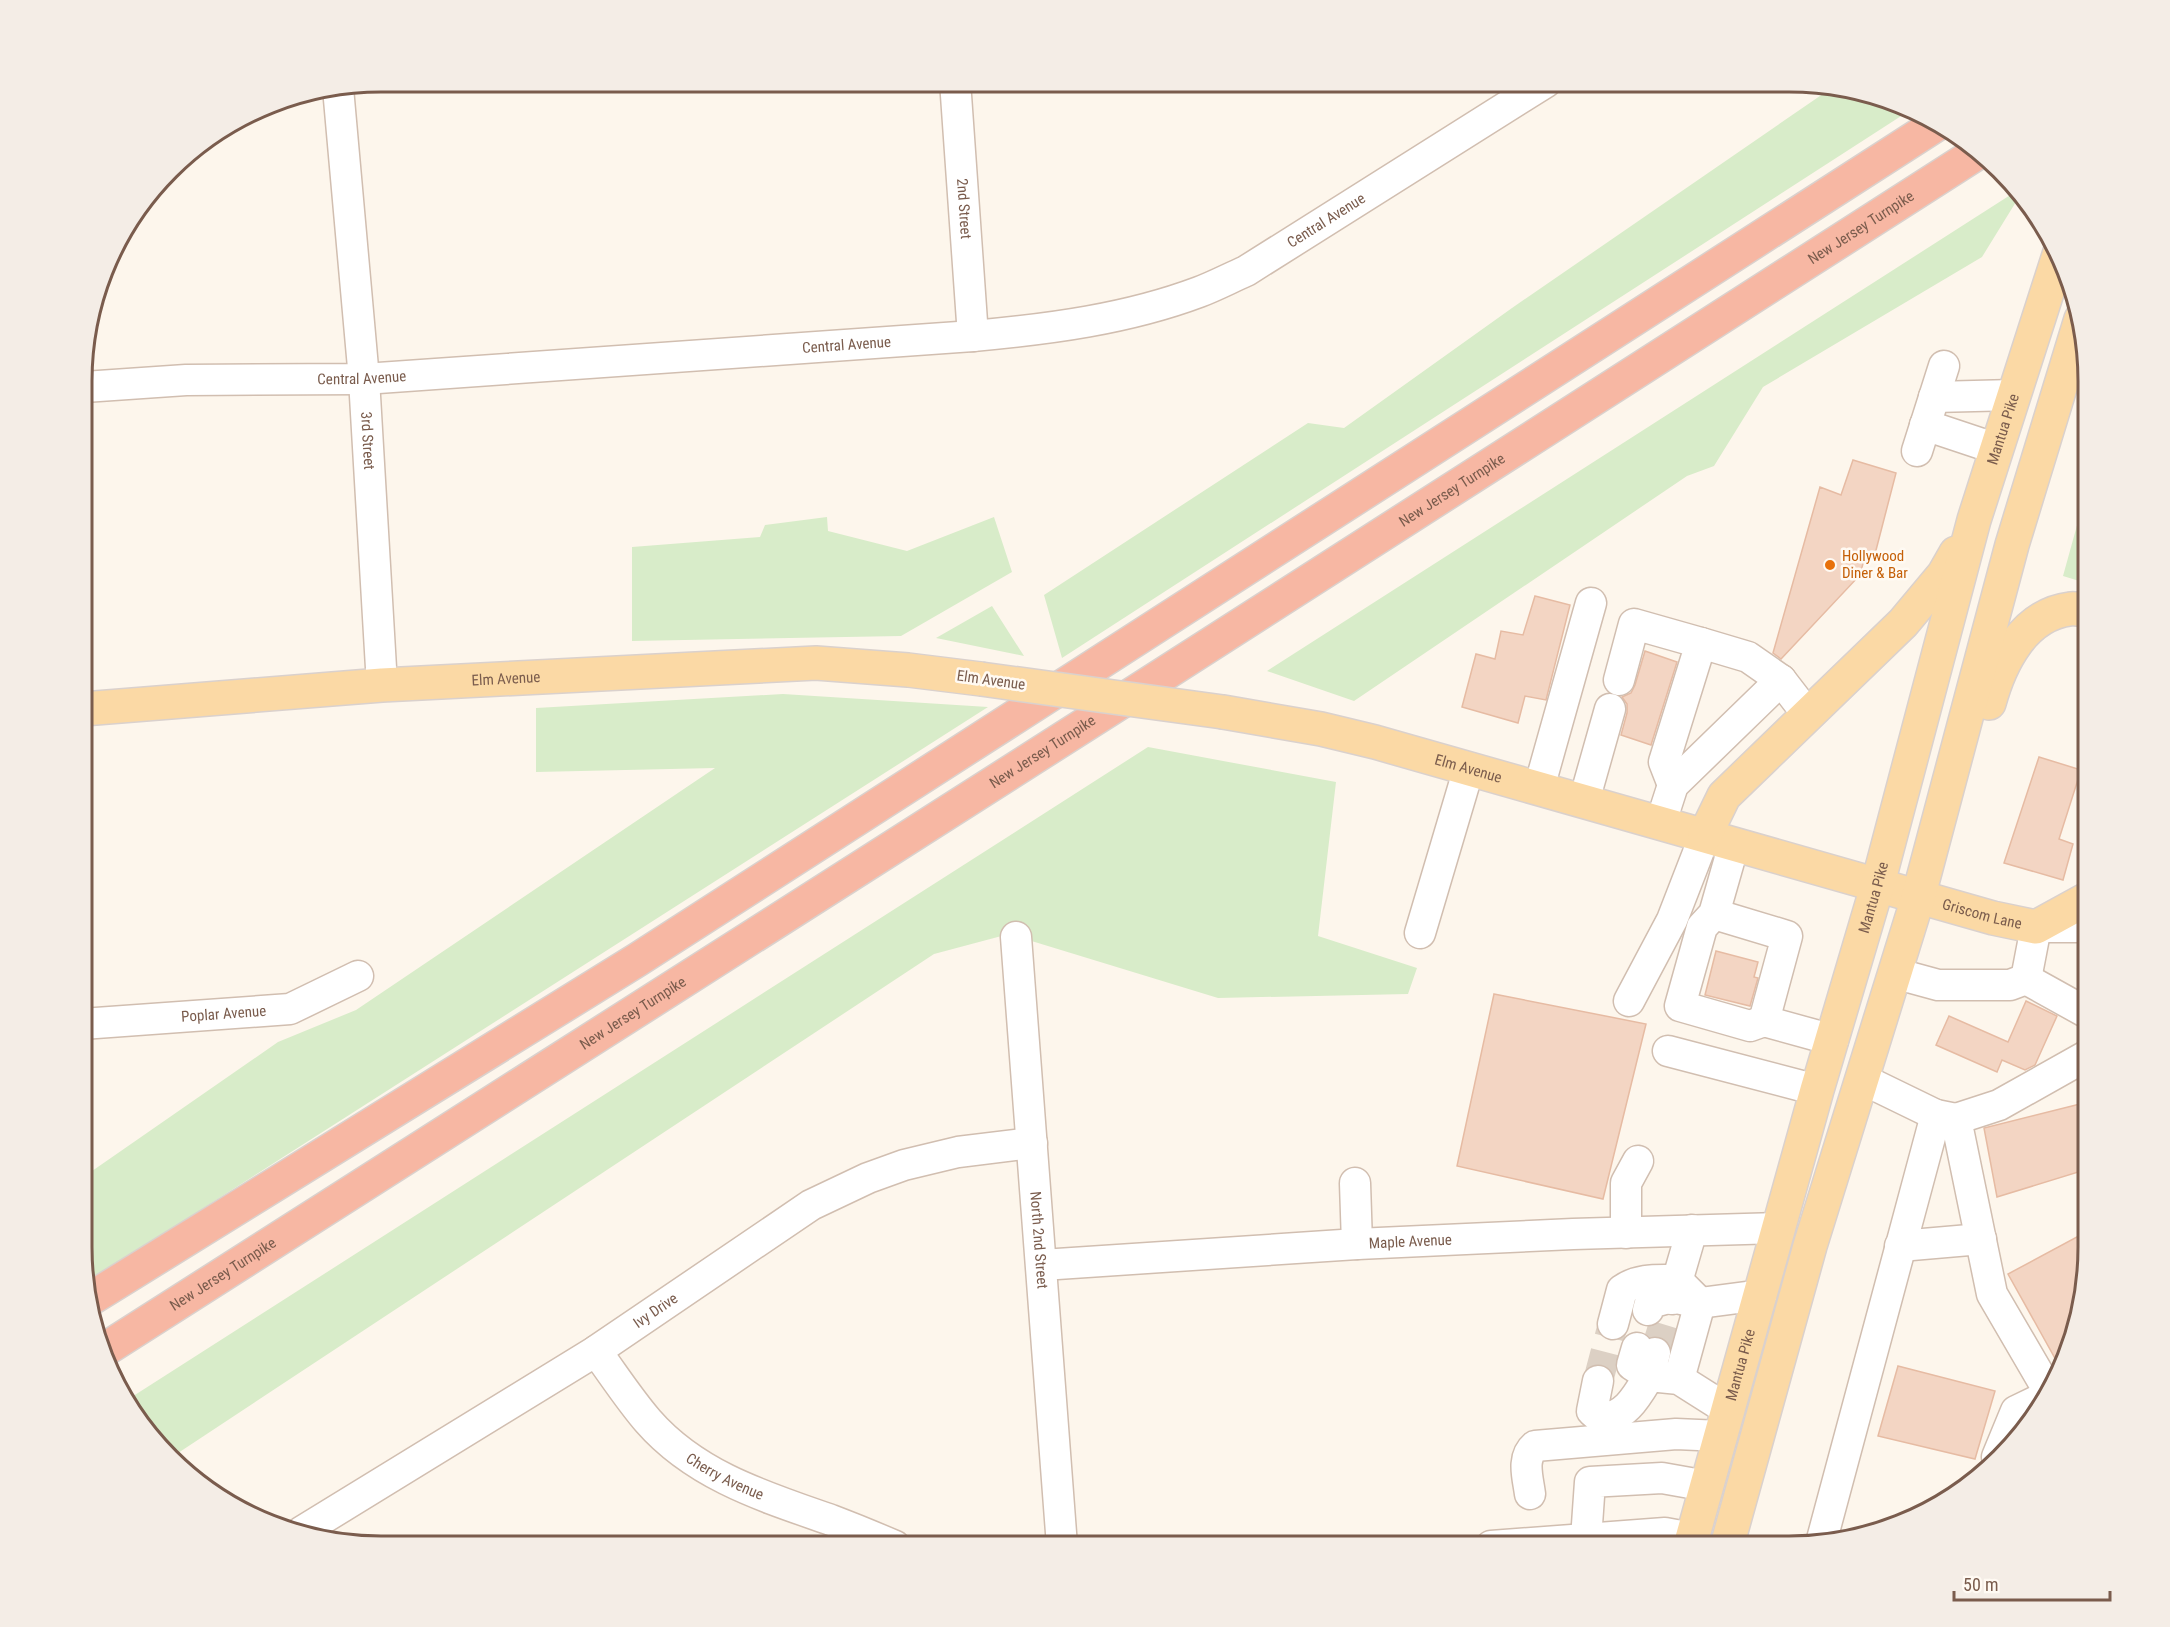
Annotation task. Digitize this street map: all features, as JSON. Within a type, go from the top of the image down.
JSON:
[{"type":"highway","points":[[96,1295],[647,953],[1931,128]]},
{"type":"highway","name":"New Jersey Turnpike","points":[[109,1347],[975,796],[1972,156]]},
{"type":"main road","name":"Mantua Pike","points":[[1693,1536],[1876,886],[1974,520],[2055,266]]},
{"type":"main road","points":[[1730,1536],[1810,1246],[1922,883],[2012,545],[2075,338]]},
{"type":"main road","points":[[1720,839],[1724,796],[1903,623],[1944,574],[1974,520]]},
{"type":"main road","points":[[1922,883],[1952,834],[1996,676],[2011,649],[2025,633],[2045,617],[2070,609],[2078,610]]},
{"type":"main road","name":"Elm Avenue","points":[[92,708],[382,685],[816,663],[908,670],[1222,712],[1353,737],[1661,822],[1876,886]]},
{"type":"main road","name":"Griscom Lane","points":[[1876,886],[1922,883],[1993,918],[2036,927]]},
{"type":"main road","points":[[2036,927],[2078,904]]},
{"type":"street","name":"2nd Street","points":[[956,91],[973,336]]},
{"type":"street","name":"Central Avenue","points":[[92,386],[186,380],[364,379],[973,336],[1030,331],[1100,320],[1200,292],[1246,271],[1513,91]]},
{"type":"street","name":"3rd Street","points":[[339,95],[364,379],[382,685]]},
{"type":"street","points":[[1944,366],[1921,438],[1997,449]]},
{"type":"street","points":[[1934,397],[2014,395]]},
{"type":"street","points":[[1539,788],[1591,603]]},
{"type":"street","points":[[1619,680],[1634,624],[1748,657],[1781,680],[1808,715]]},
{"type":"street","points":[[1673,785],[1664,762],[1701,643]]},
{"type":"street","points":[[1661,822],[1673,785],[1781,680]]},
{"type":"street","points":[[1584,801],[1610,709]]},
{"type":"street","points":[[1420,933],[1469,768]]},
{"type":"street","points":[[1720,839],[1714,914],[1702,927],[1680,1006],[1750,1026],[1764,1021],[1833,1040]]},
{"type":"street","points":[[1629,1001],[1672,920],[1720,839]]},
{"type":"street","points":[[1714,914],[1787,936],[1764,1021]]},
{"type":"street","points":[[2026,979],[2036,927]]},
{"type":"street","name":"Griscom Lane","points":[[2036,927],[2078,927]]},
{"type":"street","name":"North 2nd Street","points":[[1016,937],[1061,1536]]},
{"type":"street","points":[[1894,974],[1938,985],[2010,985],[2026,979]]},
{"type":"street","name":"Poplar Avenue","points":[[92,1023],[290,1009],[358,976]]},
{"type":"street","points":[[2026,979],[2078,1008]]},
{"type":"street","points":[[1668,1051],[1817,1090]]},
{"type":"street","points":[[1862,1079],[1946,1117],[1999,1106],[2078,1061]]},
{"type":"street","points":[[1946,1117],[1981,1239],[1992,1294],[2044,1383]]},
{"type":"street","points":[[1824,1533],[1900,1246],[1946,1117]]},
{"type":"street","name":"Ivy Drive","points":[[310,1527],[597,1351],[811,1205],[859,1182],[904,1165],[958,1152],[1032,1143]]},
{"type":"street","points":[[1626,1233],[1626,1183],[1638,1161]]},
{"type":"street","points":[[1355,1183],[1356,1244]]},
{"type":"street","name":"Maple Avenue","points":[[1042,1265],[1356,1244],[1779,1228]]},
{"type":"street","points":[[1598,1381],[1592,1411],[1600,1418],[1613,1418],[1627,1407],[1660,1365],[1677,1304],[1692,1230]]},
{"type":"street","points":[[1900,1246],[1981,1239]]},
{"type":"street","points":[[1613,1324],[1622,1290],[1633,1282],[1649,1280],[1677,1304],[1761,1295]]},
{"type":"street","name":"Cherry Avenue","points":[[597,1351],[649,1422],[688,1456],[709,1470],[759,1496],[871,1536]]},
{"type":"street","points":[[1660,1365],[1725,1423]]},
{"type":"street","points":[[2004,1440],[2016,1411],[2032,1403]]},
{"type":"street","points":[[1535,1536],[1526,1458],[1535,1446],[1676,1434],[1725,1423]]},
{"type":"street","points":[[1668,1479],[1676,1434]]},
{"type":"street","points":[[1586,1536],[1590,1482],[1668,1479],[1707,1486]]},
{"type":"street","points":[[1626,1536],[1665,1533],[1674,1536]]},
{"type":"green space","points":[[1823,94],[1864,101],[1903,115],[1062,658],[1044,595],[1308,423],[1344,428],[1512,308]]},
{"type":"green space","points":[[2011,195],[2016,201],[1982,257],[1763,387],[1714,466],[1687,476],[1354,701],[1267,671]]},
{"type":"green space","points":[[827,517],[828,531],[907,551],[994,517],[1012,572],[901,636],[632,641],[632,547],[760,537],[765,525]]},
{"type":"green space","points":[[2078,522],[2078,581],[2063,576]]},
{"type":"green space","points":[[992,606],[1024,656],[936,638]]},
{"type":"green space","points":[[783,694],[988,707],[93,1278],[92,1171],[278,1042],[356,1010],[715,768],[536,772],[536,708]]},
{"type":"green space","points":[[1148,747],[1336,782],[1318,936],[1417,968],[1408,994],[1218,998],[1009,934],[934,954],[178,1453],[151,1423],[133,1396]]},
{"type":"building","name":"Hollywood Diner & Bar","points":[[1853,460],[1896,473],[1875,554],[1866,552],[1860,575],[1781,659],[1773,653],[1820,487],[1841,495]]},
{"type":"building","points":[[1535,596],[1570,605],[1546,700],[1525,696],[1518,723],[1462,707],[1476,654],[1495,659],[1501,631],[1523,635]]},
{"type":"building","points":[[1645,651],[1677,662],[1651,745],[1621,735],[1627,713],[1627,704],[1622,697],[1631,693],[1635,685]]},
{"type":"building","points":[[2039,757],[2078,769],[2078,779],[2059,839],[2073,844],[2063,880],[2004,863]]},
{"type":"building","points":[[1716,951],[1758,962],[1754,977],[1758,978],[1750,1006],[1705,995]]},
{"type":"building","points":[[1494,994],[1646,1024],[1603,1199],[1457,1166]]},
{"type":"building","points":[[2026,1001],[2057,1016],[2035,1065],[2025,1070],[2002,1060],[1997,1072],[1936,1045],[1949,1016],[2008,1042]]},
{"type":"building","points":[[2078,1104],[2078,1172],[1997,1197],[1984,1128]]},
{"type":"building","points":[[2078,1236],[2078,1266],[2073,1303],[2056,1360],[2008,1274]]},
{"type":"building","points":[[1898,1366],[1995,1391],[1975,1459],[1878,1436]]},
{"type":"tunnel","points":[[1655,1353],[1667,1314]]},
{"type":"tunnel","points":[[1598,1381],[1613,1324]]},
{"type":"place","name":"Hollywood Diner & Bar","points":[[1830,565]]}]
